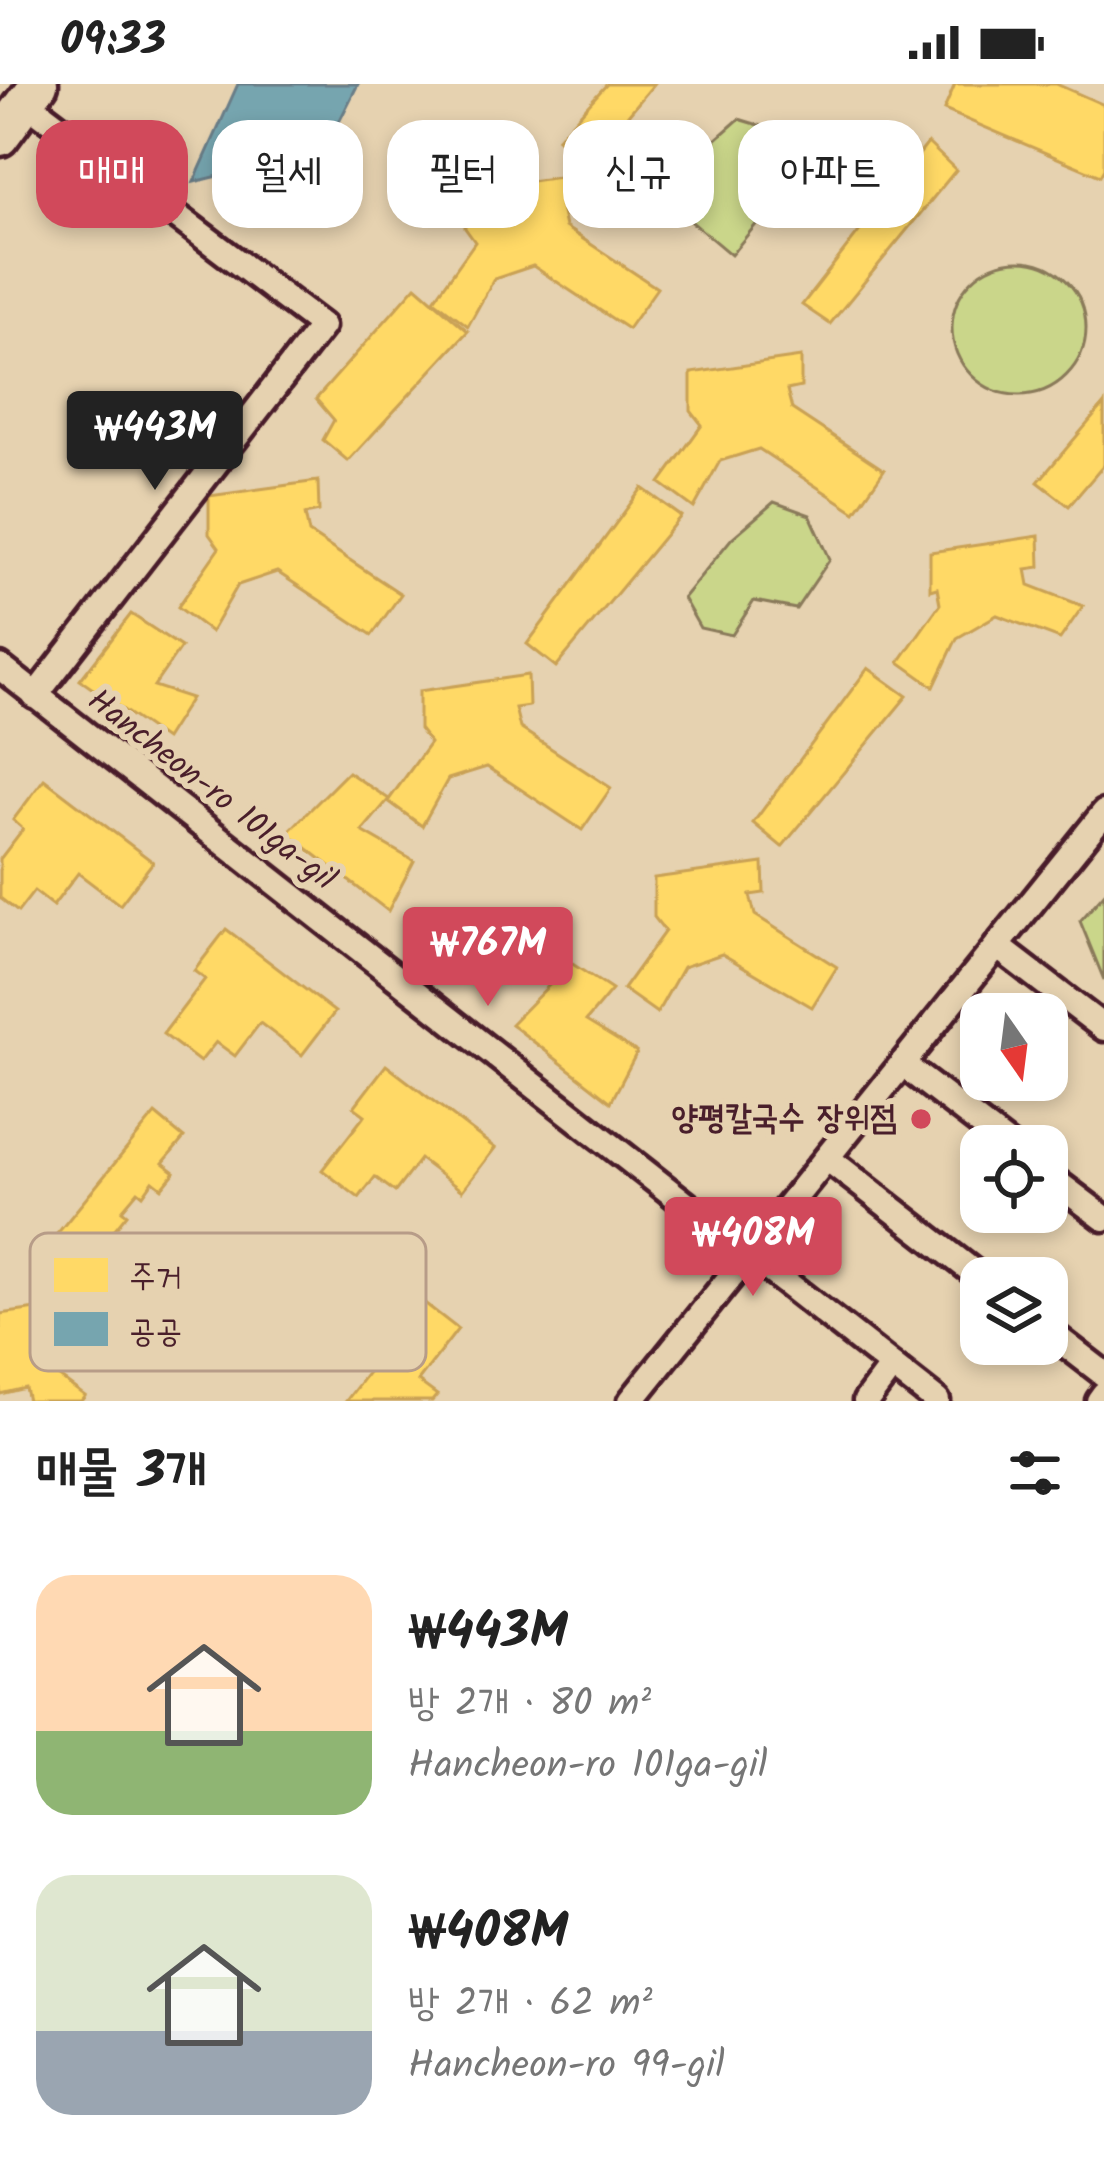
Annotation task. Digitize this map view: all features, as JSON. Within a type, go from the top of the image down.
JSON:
[{"type":"street","points":[[0,137],[32,93],[322,326],[35,696]]},
{"type":"street","name":"Hancheon-ro 101ga-gil","points":[[0,667],[938,1401]]},
{"type":"street","points":[[631,1401],[1104,813]]},
{"type":"street","points":[[997,946],[1104,1028]]},
{"type":"street","points":[[902,1064],[982,1125]]},
{"type":"street","points":[[827,1158],[960,1262]]},
{"type":"street","points":[[1068,1191],[1104,1218]]},
{"type":"street","points":[[1068,1346],[1104,1374]]},
{"type":"street","points":[[866,1401],[892,1366]]},
{"type":"green space","points":[[739,119],[742,120],[738,120],[738,228],[753,228],[731,255],[699,228],[714,228],[714,141]]},
{"type":"green space","points":[[1019,261],[1045,266],[1066,281],[1081,302],[1086,328],[1081,354],[1066,375],[1045,390],[1019,395],[993,390],[972,375],[957,354],[952,328],[957,302],[972,281],[993,266]]},
{"type":"green space","points":[[774,502],[810,515],[830,559],[796,609],[754,601],[732,635],[700,628],[683,598],[732,538]]},
{"type":"green space","points":[[1104,894],[1104,980],[1080,921]]},
{"type":"building: 주거","points":[[607,84],[654,84],[624,120],[574,120]]},
{"type":"building: 주거","points":[[955,84],[1056,84],[1104,105],[1100,176],[944,110]]},
{"type":"building: 주거","points":[[928,143],[956,170],[924,209],[924,148]]},
{"type":"building: 주거","points":[[563,177],[563,228],[657,288],[628,329],[533,266],[494,279],[468,326],[434,300],[475,242],[465,228],[539,228],[539,180]]},
{"type":"building: 주거","points":[[862,228],[909,228],[830,324],[802,305]]},
{"type":"building: 주거","points":[[416,286],[468,331],[348,461],[323,440],[334,420],[316,399]]},
{"type":"building: 주거","points":[[801,357],[801,387],[787,390],[792,409],[884,470],[855,512],[759,449],[720,461],[694,508],[660,483],[702,425],[691,411],[691,373]]},
{"type":"building: 주거","points":[[1104,404],[1104,465],[1069,506],[1038,482]]},
{"type":"building: 주거","points":[[318,481],[319,511],[305,514],[309,533],[401,594],[372,635],[277,572],[238,585],[211,632],[178,607],[219,548],[209,534],[209,496]]},
{"type":"building: 주거","points":[[642,488],[681,516],[556,667],[527,644]]},
{"type":"building: 주거","points":[[1039,536],[1040,567],[1026,569],[1029,585],[1083,606],[1060,639],[997,615],[957,638],[934,687],[899,662],[940,604],[937,588],[930,590],[930,552]]},
{"type":"building: 주거","points":[[131,614],[181,647],[154,686],[191,698],[165,739],[80,680]]},
{"type":"building: 주거","points":[[868,668],[907,696],[782,847],[753,823]]},
{"type":"building: 주거","points":[[528,675],[529,706],[515,708],[520,728],[611,788],[582,830],[487,767],[448,779],[422,826],[388,801],[430,743],[419,729],[419,691]]},
{"type":"building: 주거","points":[[348,772],[389,799],[362,831],[414,861],[388,911],[287,833]]},
{"type":"building: 주거","points":[[44,779],[153,862],[120,905],[78,873],[53,906],[34,891],[18,912],[0,898],[0,859],[23,829],[13,820]]},
{"type":"building: 주거","points":[[763,863],[764,893],[750,895],[755,915],[837,967],[812,1007],[722,954],[683,967],[657,1013],[623,989],[665,931],[654,917],[654,878]]},
{"type":"building: 주거","points":[[226,929],[335,1012],[302,1055],[260,1023],[235,1056],[216,1042],[200,1062],[163,1034],[205,979],[194,971]]},
{"type":"building: 주거","points":[[571,963],[612,990],[586,1021],[637,1052],[611,1102],[511,1024]]},
{"type":"building: 주거","points":[[386,1065],[495,1148],[462,1191],[420,1159],[395,1192],[375,1177],[359,1198],[322,1170],[365,1115],[354,1107]]},
{"type":"building: 주거","points":[[155,1114],[184,1138],[163,1163],[175,1172],[162,1188],[153,1181],[143,1195],[138,1191],[122,1210],[127,1214],[114,1230],[118,1233],[58,1233]]},
{"type":"building: 주거","points":[[426,1304],[458,1329],[426,1371]]},
{"type":"building: 주거","points":[[30,1310],[30,1371],[51,1371],[85,1396],[81,1401],[28,1401],[25,1388],[0,1394],[0,1314]]},
{"type":"building: 주거","points":[[369,1371],[426,1371],[418,1381],[437,1395],[432,1401],[346,1401]]},
{"type":"building: 공공","points":[[238,84],[358,84],[340,120],[222,120]]},
{"type":"building: 공공","points":[[212,142],[212,178],[194,182]]},
{"type":"place","name":"양평칼국수 장위점","points":[[921,1119]]}]
